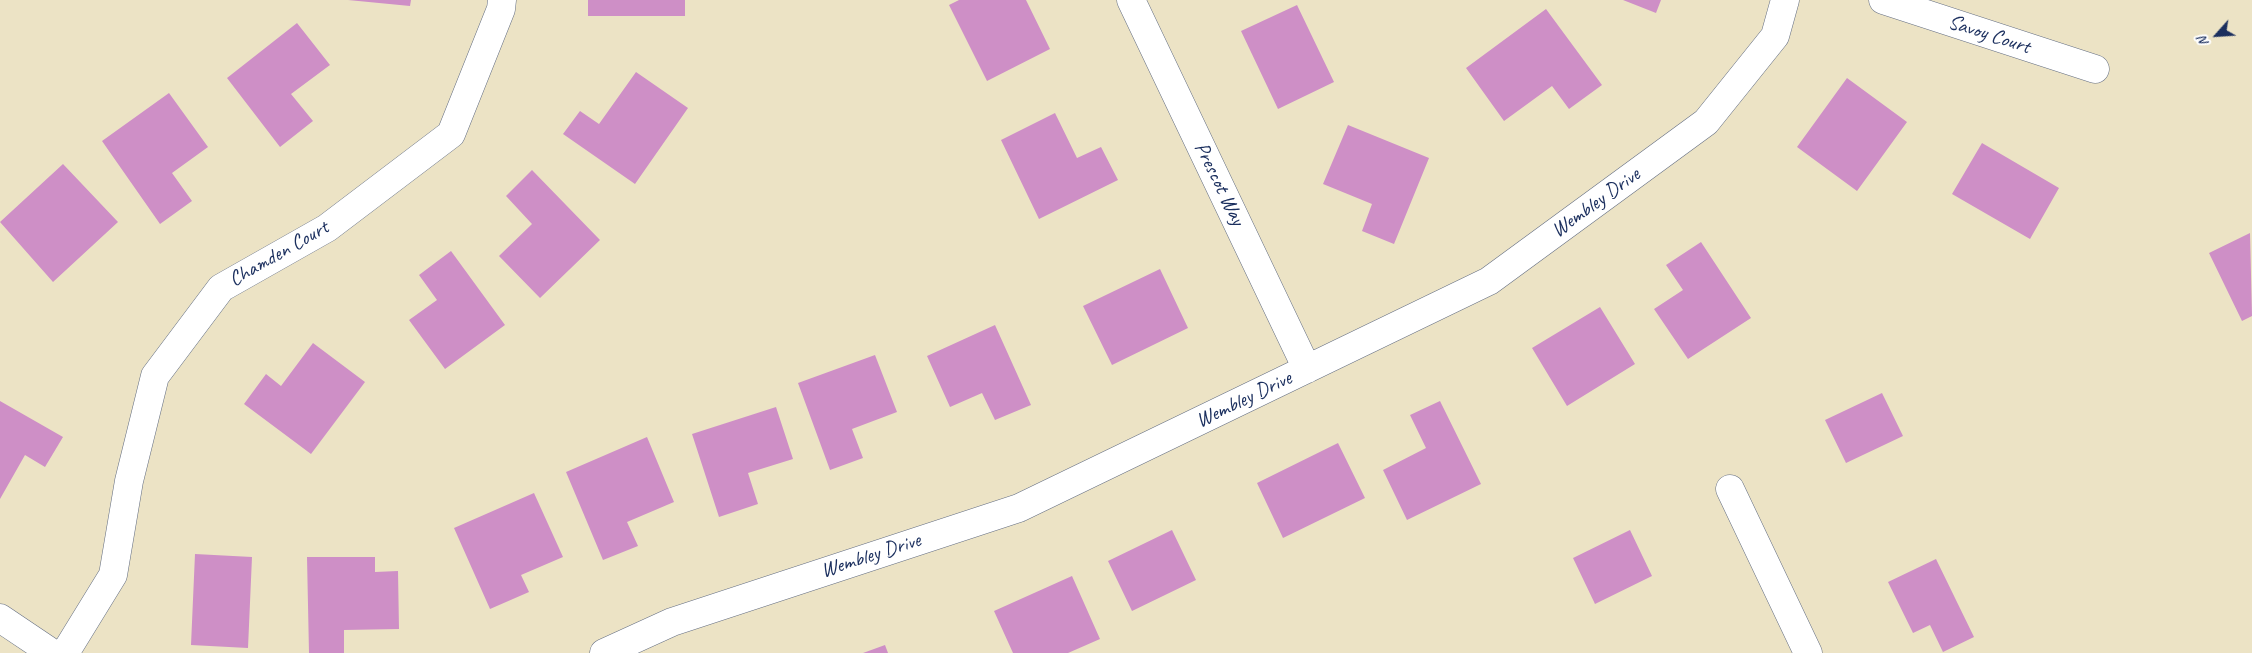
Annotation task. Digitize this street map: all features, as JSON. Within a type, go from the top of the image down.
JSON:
[{"type":"street","name":"Chamden Court","points":[[65,653],[113,575],[129,481],[155,376],[221,288],[327,228],[451,134],[501,9],[502,0]]},
{"type":"street","name":"Prescot Way","points":[[1131,0],[1307,369]]},
{"type":"street","name":"Wembley Drive","points":[[604,653],[672,622],[1019,508],[1489,281],[1706,122],[1775,36],[1785,0]]},
{"type":"street","name":"Savoy Court","points":[[1883,0],[2095,69]]},
{"type":"street","points":[[1730,489],[1808,653]]},
{"type":"street","points":[[0,618],[52,653]]},
{"type":"building","points":[[348,0],[411,0],[410,6]]},
{"type":"building","points":[[588,0],[685,0],[685,16],[588,16]]},
{"type":"building","points":[[959,0],[1026,0],[1050,49],[987,81],[949,5]]},
{"type":"building","points":[[1623,0],[1661,0],[1656,13]]},
{"type":"building","points":[[1297,5],[1334,82],[1278,109],[1241,31]]},
{"type":"building","points":[[1546,9],[1602,85],[1569,109],[1552,86],[1504,121],[1466,68]]},
{"type":"building","points":[[297,23],[330,65],[291,94],[313,121],[280,147],[227,78]]},
{"type":"building","points":[[636,72],[688,108],[635,184],[563,134],[580,111],[599,124]]},
{"type":"building","points":[[1847,78],[1907,122],[1857,191],[1797,147]]},
{"type":"building","points":[[169,93],[208,147],[172,173],[192,201],[160,224],[102,141]]},
{"type":"building","points":[[1055,113],[1077,158],[1101,147],[1118,180],[1039,219],[1001,140]]},
{"type":"building","points":[[1348,125],[1429,158],[1394,244],[1362,231],[1372,204],[1323,184]]},
{"type":"building","points":[[1982,143],[2059,188],[2030,239],[1952,194]]},
{"type":"building","points":[[63,164],[118,222],[53,282],[0,222]]},
{"type":"building","points":[[532,170],[600,240],[540,298],[499,256],[532,224],[506,196]]},
{"type":"building","points":[[2250,233],[2252,316],[2242,321],[2209,253]]},
{"type":"building","points":[[1701,242],[1751,318],[1688,359],[1654,309],[1683,290],[1666,265]]},
{"type":"building","points":[[451,251],[505,325],[445,369],[409,320],[437,300],[419,275]]},
{"type":"building","points":[[1160,269],[1188,328],[1112,365],[1083,306]]},
{"type":"building","points":[[1600,307],[1635,364],[1567,406],[1532,348]]},
{"type":"building","points":[[995,325],[1031,405],[995,420],[982,393],[950,407],[927,356]]},
{"type":"building","points":[[313,343],[365,382],[311,454],[244,404],[266,374],[281,386]]},
{"type":"building","points":[[875,355],[897,412],[852,429],[863,458],[830,470],[798,383]]},
{"type":"building","points":[[1882,393],[1903,436],[1846,463],[1825,420]]},
{"type":"building","points":[[0,401],[63,437],[45,467],[25,455],[0,499]]},
{"type":"building","points":[[1440,401],[1481,484],[1407,520],[1383,470],[1426,448],[1410,415]]},
{"type":"building","points":[[776,407],[793,459],[748,473],[758,504],[719,517],[692,434]]},
{"type":"building","points":[[647,437],[674,502],[627,522],[638,546],[603,560],[566,472]]},
{"type":"building","points":[[1338,443],[1365,498],[1283,538],[1257,483]]},
{"type":"building","points":[[534,493],[563,557],[521,575],[529,592],[490,609],[454,528]]},
{"type":"building","points":[[1172,530],[1196,580],[1132,611],[1108,561]]},
{"type":"building","points":[[1630,530],[1652,576],[1595,604],[1573,558]]},
{"type":"building","points":[[195,554],[252,557],[248,648],[191,645]]},
{"type":"building","points":[[307,557],[375,557],[375,572],[398,571],[399,629],[344,630],[344,653],[309,653]]},
{"type":"building","points":[[1936,559],[1974,637],[1943,652],[1930,625],[1913,633],[1888,582]]},
{"type":"building","points":[[1072,576],[1100,639],[1068,653],[1013,653],[994,611]]},
{"type":"building","points":[[885,645],[888,653],[863,653]]}]
